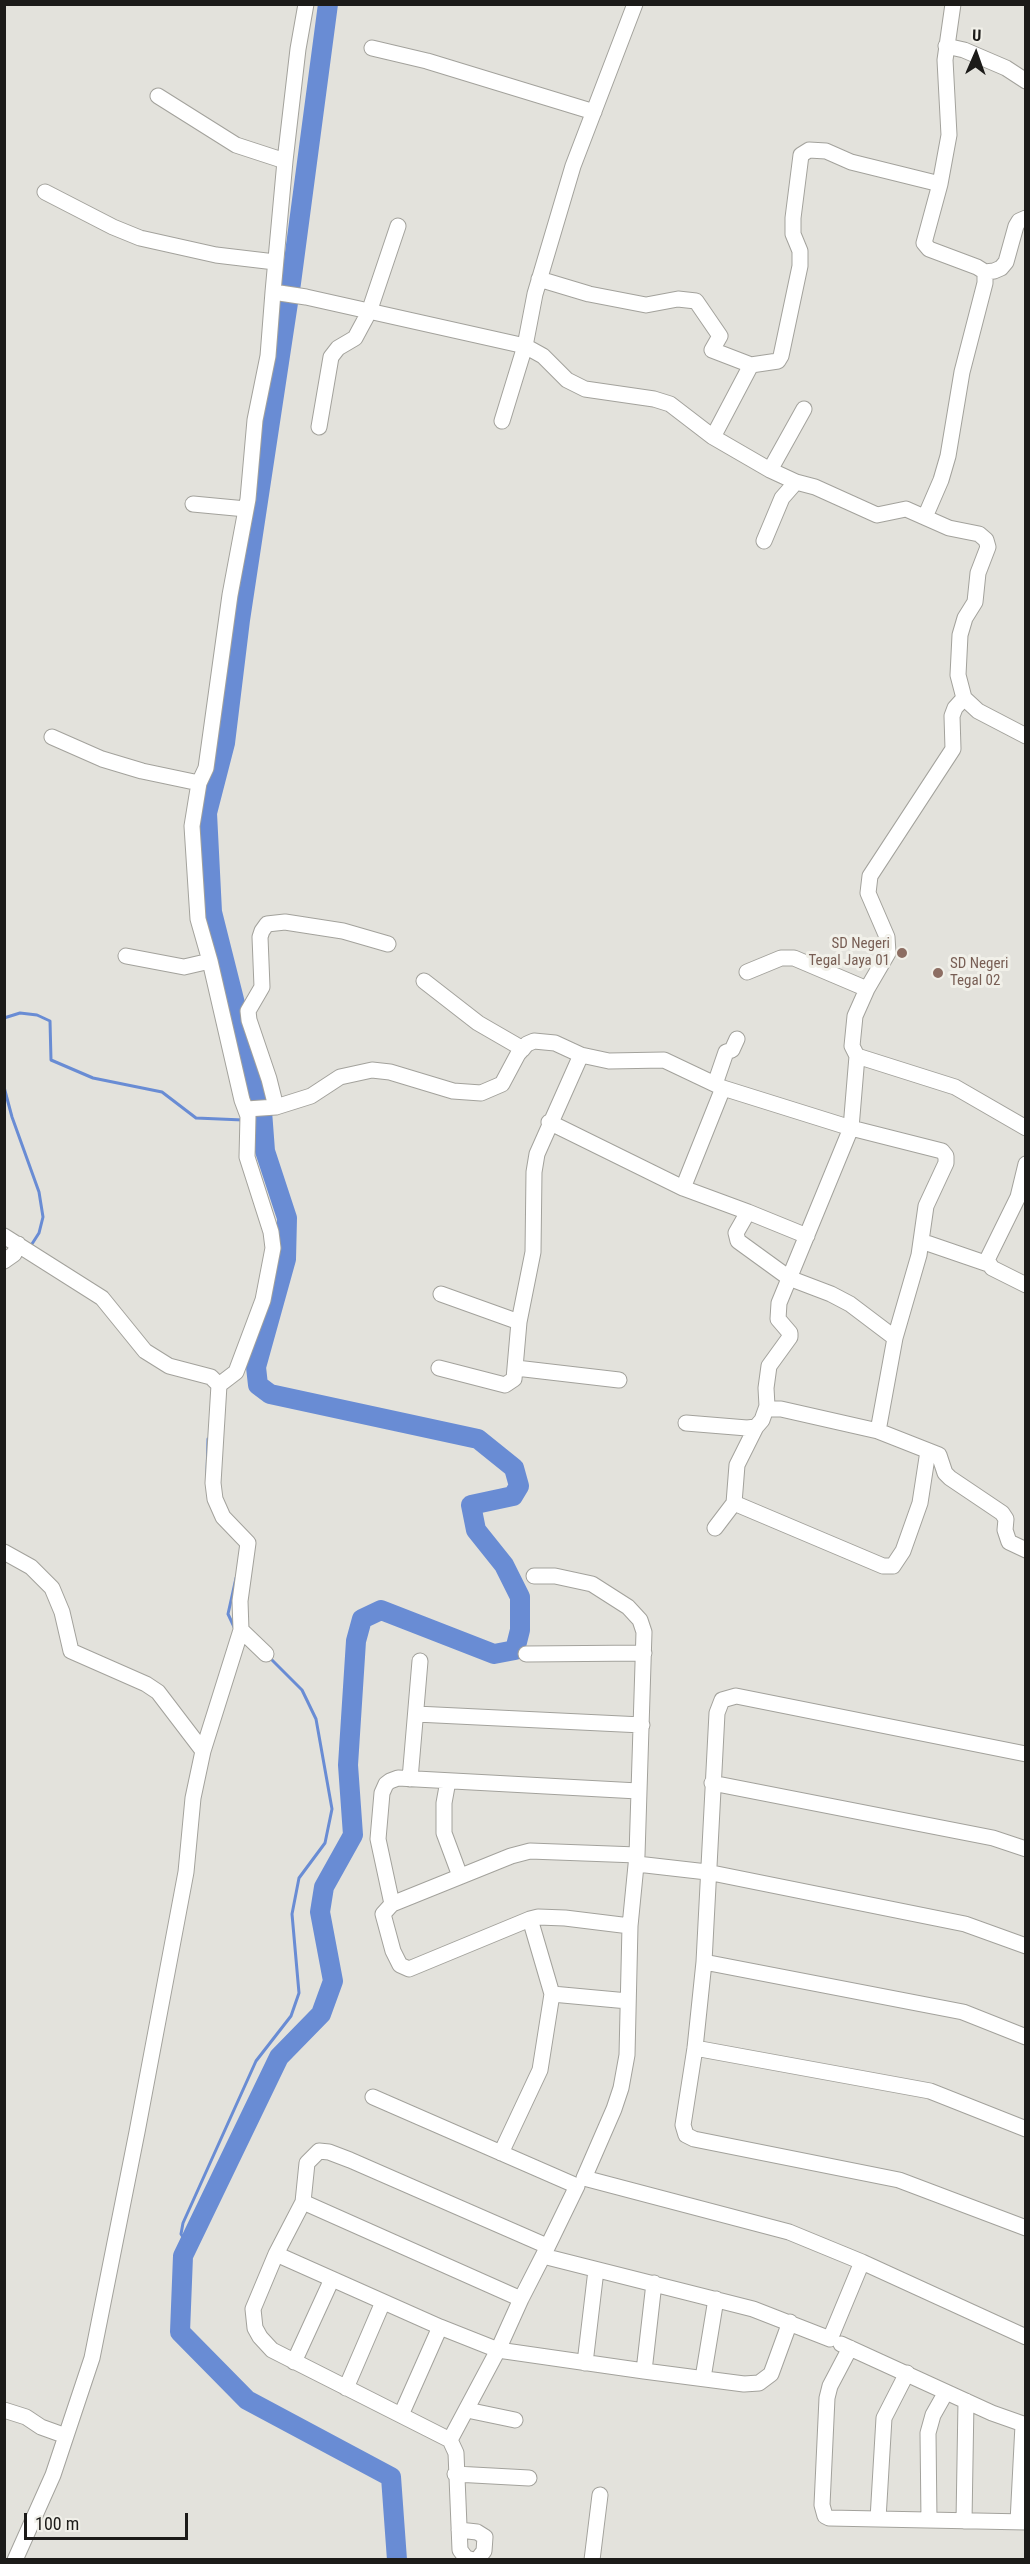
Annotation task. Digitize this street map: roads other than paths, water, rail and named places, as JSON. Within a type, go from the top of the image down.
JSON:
[{"type":"street","points":[[219,1384],[236,1372],[263,1300],[273,1248],[271,1232],[247,1157],[250,1130],[247,1109],[242,1100],[198,919],[192,820],[199,783],[206,768],[230,595],[246,509],[256,413],[278,293],[275,262],[298,49],[306,4]]},
{"type":"street","points":[[502,421],[525,346],[539,279],[573,166],[635,4]]},
{"type":"street","points":[[953,4],[946,46],[945,74],[949,135],[940,184],[924,243],[929,249],[985,272],[1001,268],[1006,262],[1016,226],[1019,221],[1026,218]]},
{"type":"street","points":[[946,46],[964,50],[985,59],[1026,81]]},
{"type":"street","points":[[372,48],[427,61],[594,112]]},
{"type":"street","points":[[158,96],[236,145],[285,161]]},
{"type":"street","points":[[539,279],[589,294],[646,305],[678,299],[696,301],[720,336],[712,350],[751,365],[778,362],[800,266],[800,252],[793,234],[793,218],[801,155],[809,150],[826,151],[851,162],[940,184]]},
{"type":"street","points":[[45,192],[113,227],[140,238],[216,255],[275,262]]},
{"type":"street","points":[[319,427],[331,357],[338,348],[355,338],[369,312],[398,226]]},
{"type":"street","points":[[925,517],[941,480],[948,456],[962,372],[985,283],[985,272]]},
{"type":"street","points":[[278,293],[306,297],[525,346],[543,356],[555,370],[574,384],[585,389],[661,401],[681,412],[712,437],[796,482],[815,487],[877,515],[906,509],[949,528],[979,534],[986,540],[988,547],[978,573],[975,602],[965,618],[960,635],[958,675],[964,698],[978,711],[1026,736]]},
{"type":"street","points":[[712,437],[751,365]]},
{"type":"street","points":[[770,470],[804,409]]},
{"type":"street","points":[[764,541],[782,498],[796,482]]},
{"type":"street","points":[[193,504],[246,509]]},
{"type":"street","points":[[715,1528],[734,1503],[737,1465],[766,1409],[769,1366],[790,1338],[790,1333],[783,1326],[777,1312],[851,1128],[857,1056],[852,1046],[852,1028],[867,989],[886,960],[889,945],[868,893],[870,876],[953,749],[952,716],[955,708],[964,698]]},
{"type":"street","points":[[52,737],[102,759],[142,771],[199,783]]},
{"type":"street","points":[[276,1107],[248,1011],[262,987],[260,937],[262,931],[267,924],[285,922],[343,931],[387,944]]},
{"type":"street","points":[[126,956],[184,967],[210,961]]},
{"type":"street","points":[[747,972],[781,958],[795,958],[867,989]]},
{"type":"street","points":[[424,981],[478,1023],[522,1048]]},
{"type":"street","points":[[683,1188],[719,1086],[726,1052],[732,1050],[737,1039]]},
{"type":"street","points":[[247,1109],[276,1107],[311,1096],[340,1077],[372,1070],[390,1072],[453,1091],[481,1093],[502,1084],[522,1048],[534,1041],[541,1041],[555,1043],[581,1055],[609,1061],[664,1060],[719,1086],[851,1128],[945,1153],[946,1163],[926,1206],[921,1241],[895,1338],[878,1431]]},
{"type":"street","points":[[439,1368],[505,1385],[514,1379],[519,1322],[533,1252],[534,1172],[537,1154],[549,1122],[581,1055]]},
{"type":"street","points":[[857,1056],[955,1087],[1026,1128]]},
{"type":"street","points":[[549,1122],[683,1188],[807,1236]]},
{"type":"street","points":[[988,1264],[989,1255],[1018,1197],[1026,1164]]},
{"type":"street","points":[[748,1212],[736,1233],[736,1239],[789,1278],[831,1294],[895,1338]]},
{"type":"street","points":[[4,1236],[12,1253],[102,1298],[145,1351],[169,1366],[211,1377],[219,1384]]},
{"type":"street","points":[[921,1241],[988,1264],[1026,1285]]},
{"type":"street","points":[[441,1294],[519,1322]]},
{"type":"street","points":[[516,1368],[619,1380]]},
{"type":"street","points":[[15,2559],[52,2475],[89,2369],[116,2244],[186,1872],[193,1798],[203,1751],[240,1634],[240,1601],[248,1543],[223,1517],[215,1499],[213,1483],[219,1384]]},
{"type":"street","points":[[766,1409],[781,1409],[878,1431],[939,1455],[945,1473],[1002,1513],[1006,1519],[1005,1530],[1009,1542],[1026,1550]]},
{"type":"street","points":[[686,1423],[756,1427]]},
{"type":"street","points":[[734,1503],[883,1566],[893,1566],[903,1551],[920,1503],[928,1451]]},
{"type":"street","points":[[4,1552],[31,1567],[52,1588],[62,1612],[71,1651],[138,1680],[158,1692],[203,1751]]},
{"type":"street","points":[[450,2440],[498,2350],[580,2182],[621,2088],[627,2055],[630,1926],[637,1860],[644,1632],[640,1620],[628,1607],[592,1584],[574,1579],[534,1576]]},
{"type":"street","points":[[240,1634],[266,1654]]},
{"type":"street","points":[[526,1654],[644,1653]]},
{"type":"street","points":[[410,1779],[420,1661]]},
{"type":"street","points":[[1026,1754],[736,1696],[727,1697],[718,1705],[707,1872],[704,1962],[684,2125],[686,2135],[694,2139],[899,2180],[1026,2228]]},
{"type":"street","points":[[416,1714],[642,1725]]},
{"type":"street","points":[[392,1904],[378,1839],[378,1817],[386,1784],[398,1778],[638,1791]]},
{"type":"street","points":[[448,1781],[444,1803],[444,1833],[460,1876]]},
{"type":"street","points":[[712,1783],[993,1838],[1026,1849]]},
{"type":"street","points":[[630,1926],[538,1917],[409,1969],[400,1965],[384,1922],[384,1914],[392,1904],[530,1851],[637,1860],[707,1872],[965,1924],[1026,1946]]},
{"type":"street","points":[[501,2153],[540,2070],[552,1994],[531,1919]]},
{"type":"street","points":[[704,1962],[963,2012],[1026,2037]]},
{"type":"street","points":[[552,1994],[628,2001]]},
{"type":"street","points":[[695,2048],[930,2091],[1026,2129]]},
{"type":"street","points":[[373,2097],[501,2153],[580,2182],[775,2227],[862,2262],[1026,2337]]},
{"type":"street","points":[[459,2530],[477,2532],[485,2537],[484,2551],[475,2559],[462,2554],[459,2530],[455,2474],[456,2453],[450,2440],[294,2362],[272,2350],[260,2337],[253,2318],[256,2296],[303,2202],[307,2163],[319,2151],[329,2152],[545,2251],[596,2270],[716,2299],[790,2322],[830,2339],[907,2373],[966,2401],[1024,2425],[1022,2522],[829,2518],[822,2511],[827,2398],[830,2386],[850,2348]]},
{"type":"street","points":[[303,2202],[521,2299]]},
{"type":"street","points":[[276,2254],[440,2327],[498,2350],[645,2371],[744,2384],[766,2379],[775,2365],[790,2322]]},
{"type":"street","points":[[830,2339],[862,2262]]},
{"type":"street","points":[[585,2363],[596,2270]]},
{"type":"street","points":[[294,2362],[332,2279]]},
{"type":"street","points":[[645,2371],[654,2283]]},
{"type":"street","points":[[703,2378],[716,2299]]},
{"type":"street","points":[[346,2388],[383,2302]]},
{"type":"street","points":[[401,2415],[440,2327]]},
{"type":"street","points":[[878,2519],[884,2418],[907,2373]]},
{"type":"street","points":[[929,2520],[928,2433],[933,2415],[946,2392]]},
{"type":"street","points":[[964,2521],[966,2401]]},
{"type":"street","points":[[4,2410],[26,2417],[41,2427],[66,2436]]},
{"type":"street","points":[[467,2410],[515,2420]]},
{"type":"street","points":[[455,2474],[529,2478]]},
{"type":"street","points":[[592,2559],[600,2495]]},
{"type":"waterway","points":[[328,4],[291,283],[240,620],[225,743],[207,813],[212,912],[262,1111],[265,1151],[287,1218],[286,1259],[256,1367],[258,1385],[270,1394],[478,1439],[514,1468],[519,1486],[513,1496],[471,1505],[476,1530],[504,1565],[520,1597],[520,1630],[515,1650],[494,1654],[381,1610],[362,1619],[356,1641],[348,1765],[353,1835],[324,1887],[320,1912],[333,1981],[321,2014],[279,2057],[183,2256],[180,2332],[247,2400],[391,2477],[397,2560]]},
{"type":"waterway","points":[[4,1018],[20,1013],[37,1015],[50,1021],[51,1060],[93,1078],[162,1092],[196,1118],[243,1120]]},
{"type":"waterway","points":[[4,1087],[12,1117],[39,1192],[43,1217],[39,1233],[30,1247]]},
{"type":"waterway","points":[[207,1474],[208,1439]]},
{"type":"waterway","points":[[235,1629],[228,1614],[236,1578]]},
{"type":"waterway","points":[[188,2245],[181,2234],[183,2223],[256,2061],[291,2016],[299,1993],[292,1914],[299,1878],[325,1843],[332,1809],[316,1719],[302,1690],[270,1658]]},
{"type":"place","name":"SD Negeri Tegal Jaya 01","points":[[902,953]]},
{"type":"place","name":"SD Negeri Tegal 02","points":[[938,973]]}]
